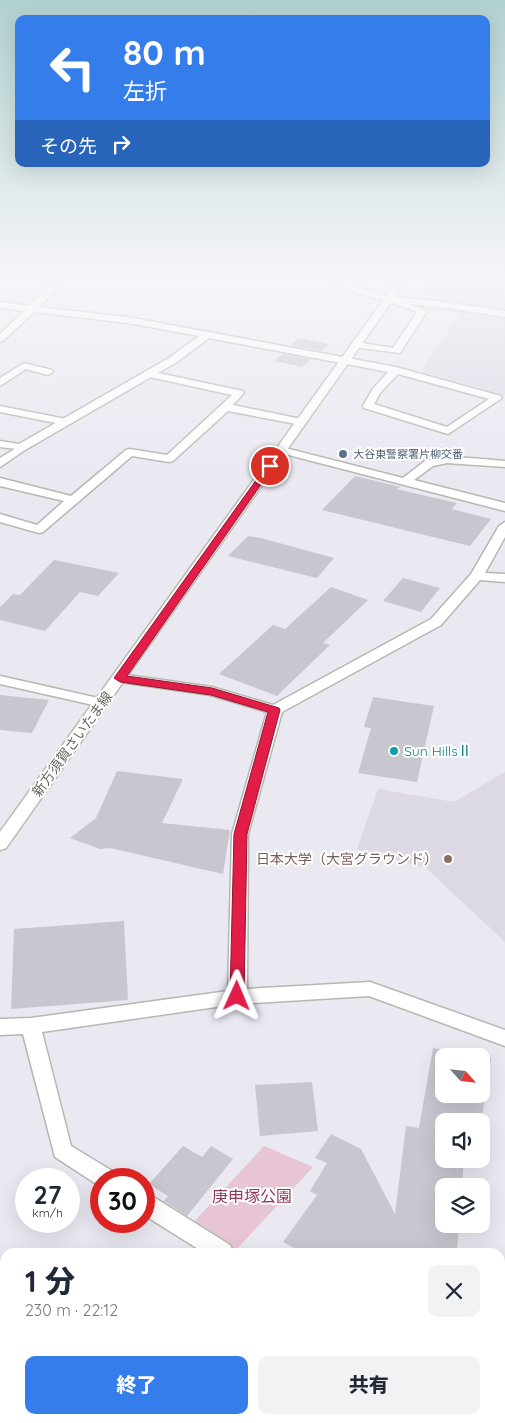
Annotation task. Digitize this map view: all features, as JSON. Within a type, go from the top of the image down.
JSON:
[{"type":"street","points":[[0,464],[21,448],[174,360],[197,343]]},
{"type":"street","points":[[252,343],[396,370],[497,398],[448,431],[368,406],[376,392],[396,370]]},
{"type":"street","points":[[356,345],[396,351],[401,343]]},
{"type":"street","name":"新方須賀さいたま線","points":[[0,844],[356,345]]},
{"type":"street","points":[[0,382],[24,366],[48,372]]},
{"type":"street","points":[[0,518],[39,529],[130,452],[169,459],[226,407],[238,393],[148,374]]},
{"type":"street","points":[[226,407],[301,422]]},
{"type":"street","points":[[0,409],[66,422]]},
{"type":"street","points":[[0,444],[21,448]]},
{"type":"street","points":[[281,450],[505,507]]},
{"type":"street","points":[[405,482],[429,463],[447,460],[505,464]]},
{"type":"street","points":[[0,482],[73,500]]},
{"type":"street","points":[[120,678],[212,692],[275,710],[436,622],[477,576],[505,526]]},
{"type":"street","points":[[477,576],[505,578]]},
{"type":"street","points":[[0,680],[102,703]]},
{"type":"street","points":[[237,996],[240,834],[275,710]]},
{"type":"street","points":[[0,1026],[31,1026],[237,996],[370,989],[505,1038]]},
{"type":"street","points":[[31,1026],[62,1151],[90,1169]]},
{"type":"street","points":[[155,1210],[216,1248]]},
{"type":"shaded area","points":[[440,343],[505,343],[505,395],[421,371]]},
{"type":"shaded area","name":"日本大学（大宮グラウンド）","points":[[505,772],[505,942],[426,868],[357,849],[378,789],[454,802]]},
{"type":"green space","name":"庚申塚公園","points":[[264,1146],[313,1167],[238,1248],[230,1248],[193,1223]]},
{"type":"building","points":[[293,343],[329,344],[321,351],[291,345]]},
{"type":"building","points":[[282,354],[311,359],[302,367],[274,361]]},
{"type":"building","points":[[355,476],[401,487],[396,489],[457,503],[452,509],[491,519],[470,546],[322,510]]},
{"type":"building","points":[[248,536],[334,558],[317,578],[228,556]]},
{"type":"building","points":[[54,560],[119,573],[98,596],[80,592],[45,631],[0,620],[0,607],[13,594],[20,595]]},
{"type":"building","points":[[403,578],[440,588],[421,612],[383,601]]},
{"type":"building","points":[[331,587],[368,600],[323,643],[330,645],[277,696],[219,674],[273,625],[285,629]]},
{"type":"building","points":[[0,695],[49,700],[32,733],[0,730]]},
{"type":"building","name":"Sun HillsⅡ","points":[[373,697],[434,706],[417,782],[358,773],[371,728],[364,727]]},
{"type":"building","points":[[117,771],[183,779],[162,823],[230,830],[223,874],[110,848],[100,849],[70,838],[96,818]]},
{"type":"building","points":[[124,921],[128,1000],[11,1009],[14,929]]},
{"type":"building","points":[[433,1048],[435,1048],[435,1103],[484,1103],[483,1113],[435,1113],[435,1168],[463,1168],[463,1178],[435,1178],[435,1233],[458,1233],[457,1248],[294,1248],[283,1242],[317,1195],[310,1191],[327,1163],[315,1158],[331,1134],[361,1149],[395,1214],[406,1126],[419,1128]]},
{"type":"building","points":[[312,1082],[318,1131],[260,1136],[255,1085]]},
{"type":"building","points":[[183,1146],[202,1157],[211,1146],[233,1159],[187,1216],[164,1201],[168,1196],[155,1188],[155,1177]]},
{"type":"place","name":"大谷東警察署片柳交番","points":[[343,454]]},
{"type":"place","name":"Sun HillsⅡ","points":[[394,751]]},
{"type":"place","name":"日本大学（大宮グラウンド）","points":[[448,859]]},
{"type":"route","points":[[237,996],[240,834],[275,710],[212,692],[120,678],[270,466]]}]
